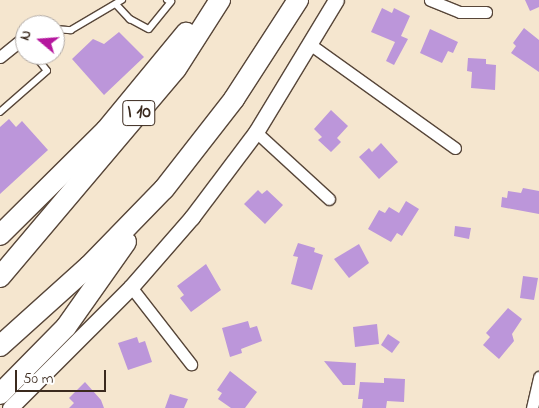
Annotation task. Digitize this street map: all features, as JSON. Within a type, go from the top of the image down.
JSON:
[{"type":"highway","points":[[0,235],[106,130],[213,0]]},
{"type":"highway","name":"I 10","points":[[0,277],[176,69],[220,0]]},
{"type":"highway","points":[[0,394],[66,327],[164,188],[234,99],[298,0]]},
{"type":"highway","points":[[0,346],[88,266],[164,188]]},
{"type":"street","points":[[10,408],[131,287],[192,217],[256,132],[312,45],[336,0]]},
{"type":"street","points":[[430,0],[460,12],[486,12]]},
{"type":"street","points":[[312,45],[454,148]]},
{"type":"street","points":[[0,57],[15,46]]},
{"type":"street","points":[[256,132],[329,199]]},
{"type":"street","points":[[131,287],[192,364]]},
{"type":"street","points":[[532,408],[539,377]]},
{"type":"lane","points":[[65,30],[71,30],[122,0]]},
{"type":"lane","points":[[116,4],[130,19],[149,29],[171,2],[167,0]]},
{"type":"lane","points":[[0,112],[47,71],[42,65]]},
{"type":"building","points":[[525,0],[539,0],[539,7],[530,11]]},
{"type":"building","points":[[382,8],[392,13],[394,8],[410,16],[401,36],[408,39],[394,65],[386,61],[395,42],[371,32]]},
{"type":"building","points":[[524,28],[539,40],[539,72],[511,53],[516,46],[513,43]]},
{"type":"building","points":[[430,29],[458,42],[453,53],[448,51],[442,63],[420,53]]},
{"type":"building","points":[[119,32],[144,57],[104,95],[72,59],[93,39],[104,44]]},
{"type":"building","points":[[468,58],[486,59],[486,64],[496,65],[495,90],[471,88],[472,72],[467,71]]},
{"type":"building","points":[[331,110],[348,126],[337,138],[341,142],[331,152],[318,140],[322,137],[314,129]]},
{"type":"building","points":[[9,119],[16,127],[22,121],[48,150],[0,194],[0,127]]},
{"type":"building","points":[[381,143],[398,162],[379,179],[359,157],[369,148],[372,152]]},
{"type":"building","points":[[523,188],[539,191],[539,214],[501,207],[502,197],[507,198],[508,191],[521,193]]},
{"type":"building","points":[[258,190],[262,194],[267,190],[283,205],[265,224],[244,204]]},
{"type":"building","points":[[406,201],[419,209],[402,236],[397,233],[391,242],[368,229],[379,210],[385,213],[389,207],[399,213]]},
{"type":"building","points":[[455,226],[471,228],[469,239],[454,236]]},
{"type":"building","points":[[298,243],[315,248],[314,252],[323,255],[312,290],[291,284],[298,257],[293,256]]},
{"type":"building","points":[[359,244],[369,263],[349,278],[334,259]]},
{"type":"building","points":[[206,264],[221,290],[191,312],[180,298],[184,295],[177,286]]},
{"type":"building","points":[[523,276],[538,278],[534,300],[520,298]]},
{"type":"building","points":[[508,308],[522,319],[512,334],[514,341],[499,359],[483,345],[490,337],[486,333]]},
{"type":"building","points":[[248,321],[250,328],[257,326],[262,341],[241,349],[242,353],[230,357],[222,328]]},
{"type":"building","points":[[377,324],[379,344],[355,347],[353,327]]},
{"type":"building","points":[[388,334],[400,342],[392,353],[381,345]]},
{"type":"building","points":[[137,337],[139,343],[145,341],[152,362],[128,370],[118,343]]},
{"type":"building","points":[[324,361],[356,363],[355,385],[343,385]]},
{"type":"building","points":[[230,371],[257,392],[245,408],[231,408],[218,399],[222,393],[217,390]]},
{"type":"building","points":[[384,378],[405,379],[404,402],[387,401],[386,408],[362,408],[363,399],[358,399],[360,382],[384,383]]},
{"type":"building","points":[[85,382],[101,400],[104,408],[69,408],[74,403],[69,398]]},
{"type":"building","points":[[170,394],[188,399],[184,408],[165,408]]}]
